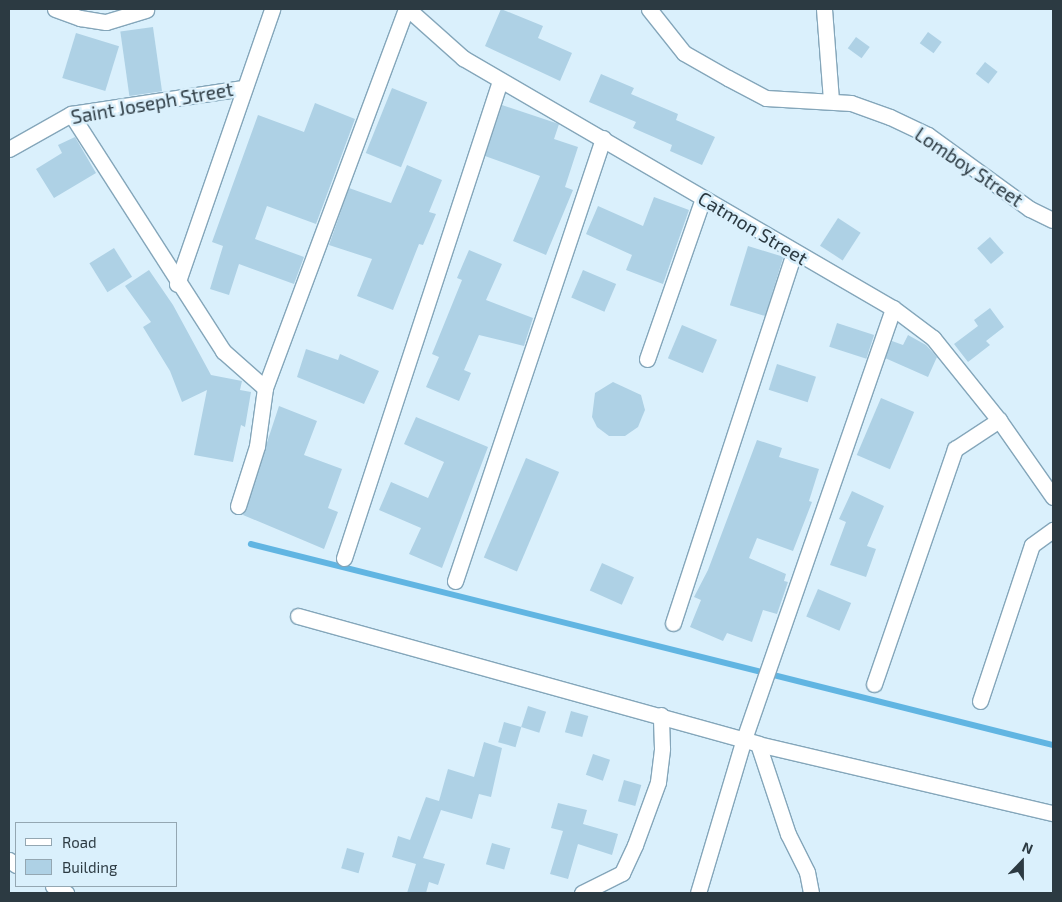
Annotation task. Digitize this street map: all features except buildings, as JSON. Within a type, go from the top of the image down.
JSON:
[{"type":"street","points":[[55,9],[80,18],[106,22],[146,10]]},
{"type":"street","points":[[177,284],[243,88],[272,9]]},
{"type":"street","points":[[238,506],[256,446],[265,388],[407,9]]},
{"type":"street","name":"Catmon Street","points":[[407,9],[463,58],[500,81],[603,138],[794,253],[893,308],[933,338],[999,420],[1053,497]]},
{"type":"street","name":"Lomboy Street","points":[[649,9],[684,53],[758,94],[803,102],[831,101],[851,104],[890,117],[928,135],[1030,208],[1053,220]]},
{"type":"street","points":[[824,9],[831,101]]},
{"type":"street","points":[[344,558],[500,81]]},
{"type":"street","name":"Saint Joseph Street","points":[[9,148],[71,114],[243,88]]},
{"type":"street","points":[[71,114],[177,284],[223,351],[265,388]]},
{"type":"street","points":[[455,580],[603,138]]},
{"type":"street","points":[[647,359],[702,198]]},
{"type":"street","points":[[673,623],[794,253]]},
{"type":"street","points":[[698,893],[751,742],[893,308]]},
{"type":"street","points":[[874,684],[955,449],[999,420]]},
{"type":"street","points":[[980,701],[1032,545],[1053,530]]},
{"type":"street","points":[[298,616],[661,715],[751,742],[1053,813]]},
{"type":"street","points":[[582,893],[622,873],[636,845],[658,782],[662,748],[661,715]]},
{"type":"street","points":[[751,742],[788,834],[806,872],[811,893]]},
{"type":"street","points":[[55,887],[66,893]]},
{"type":"waterway","points":[[251,544],[1053,745]]}]
